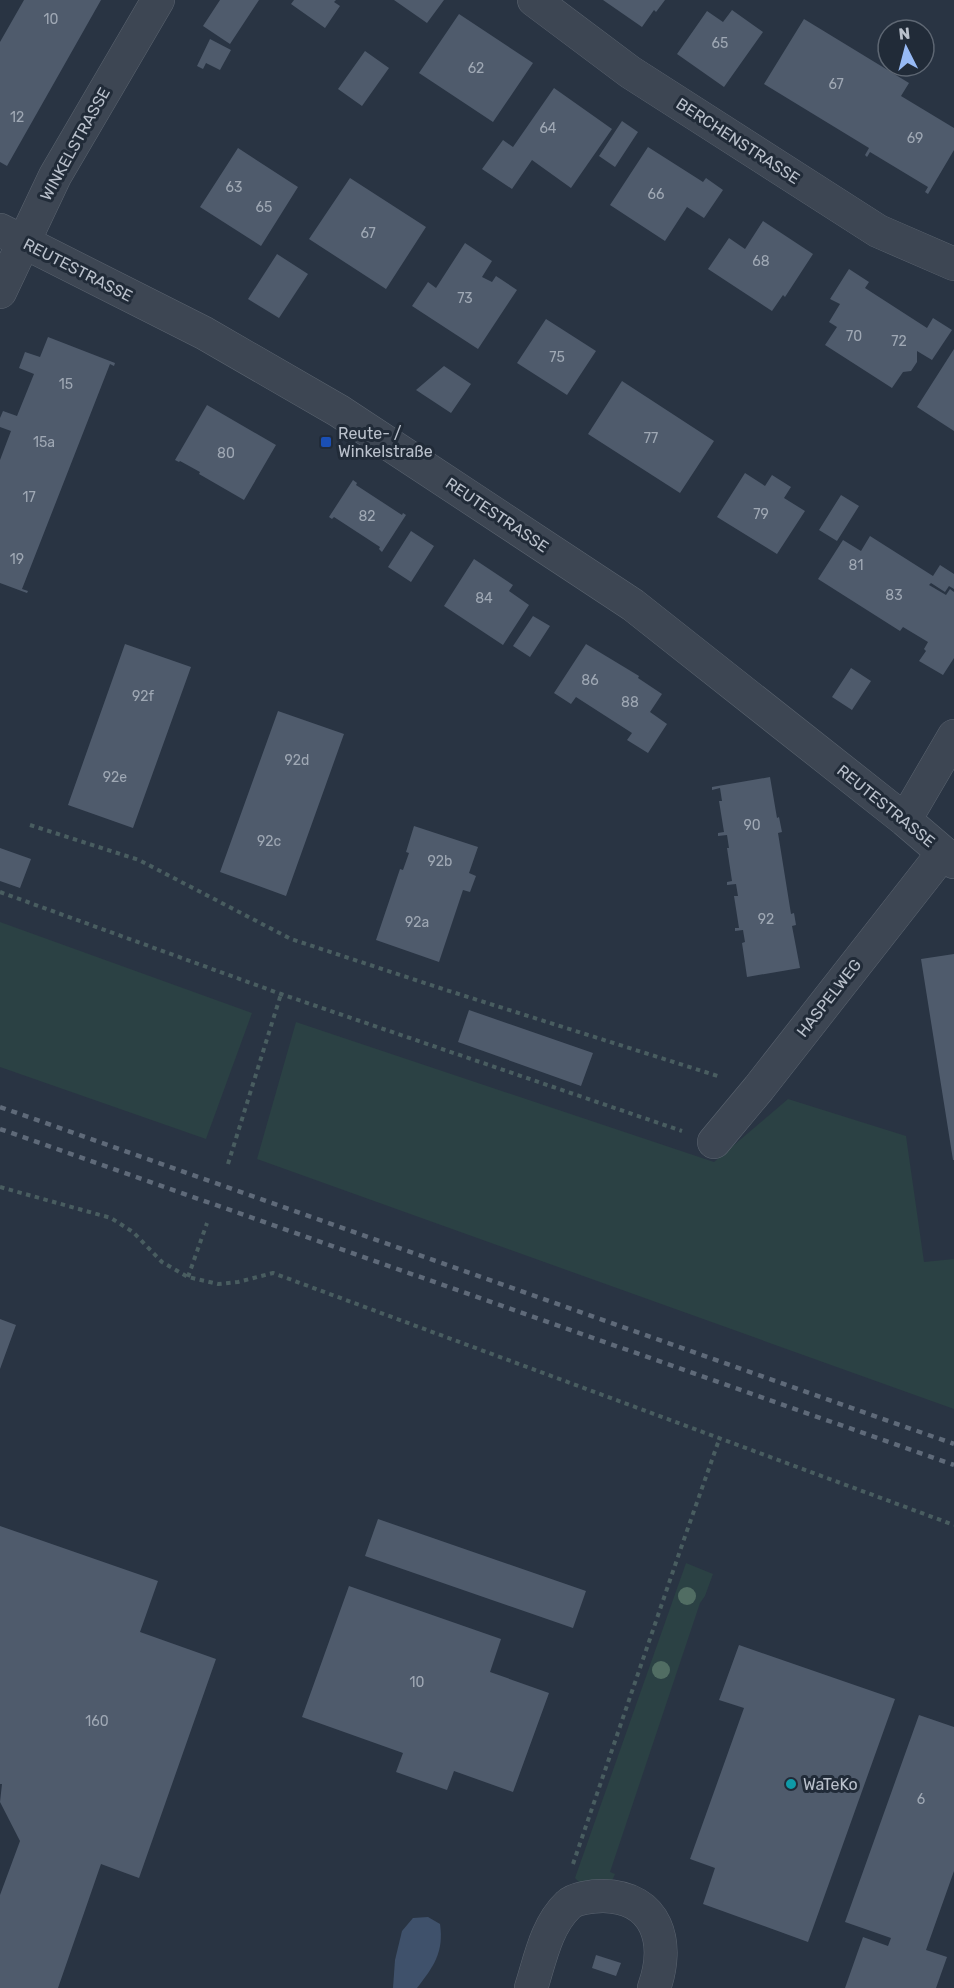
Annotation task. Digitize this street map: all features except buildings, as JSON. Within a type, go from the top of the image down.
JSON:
[{"type":"street","name":"WINKELSTRASSE","points":[[0,292],[12,236],[54,176],[158,0]]},
{"type":"street","name":"BERCHENSTRASSE","points":[[534,0],[630,72],[878,231],[954,264]]},
{"type":"street","name":"REUTESTRASSE","points":[[12,236],[204,333],[339,411],[633,605],[905,820],[948,857]]},
{"type":"street","points":[[905,820],[954,736]]},
{"type":"street","name":"HASPELWEG","points":[[714,1142],[948,857]]},
{"type":"street","points":[[531,1988],[553,1924],[570,1903],[593,1896],[615,1897],[635,1904],[649,1914],[657,1926],[661,1945],[660,1972],[654,1988]]},
{"type":"path","points":[[30,825],[140,860],[291,939],[759,1088]]},
{"type":"path","points":[[0,892],[281,994],[714,1142]]},
{"type":"path","points":[[228,1164],[281,994]]},
{"type":"path","points":[[0,1187],[111,1218],[133,1232],[162,1262],[188,1277],[218,1284],[238,1282],[273,1273],[954,1525]]},
{"type":"path","points":[[188,1277],[207,1222]]},
{"type":"path","points":[[572,1868],[720,1437]]},
{"type":"green space","points":[[0,922],[252,1013],[206,1139],[0,1067]]},
{"type":"green space","points":[[296,1022],[714,1162],[788,1099],[906,1136],[924,1262],[954,1259],[954,1409],[257,1159]]},
{"type":"green space","points":[[686,1563],[713,1574],[700,1603],[610,1872],[615,1874],[612,1881],[583,1886],[575,1878]]},
{"type":"water","points":[[428,1917],[440,1924],[440,1943],[436,1958],[417,1988],[393,1988],[395,1960],[402,1931],[413,1918]]},
{"type":"railway","points":[[0,1107],[954,1444]]},
{"type":"railway","points":[[0,1129],[954,1465]]},
{"type":"place","name":"Reute- / Winkelstraße","points":[[326,442]]},
{"type":"place","name":"WaTeKo","points":[[791,1784]]}]
